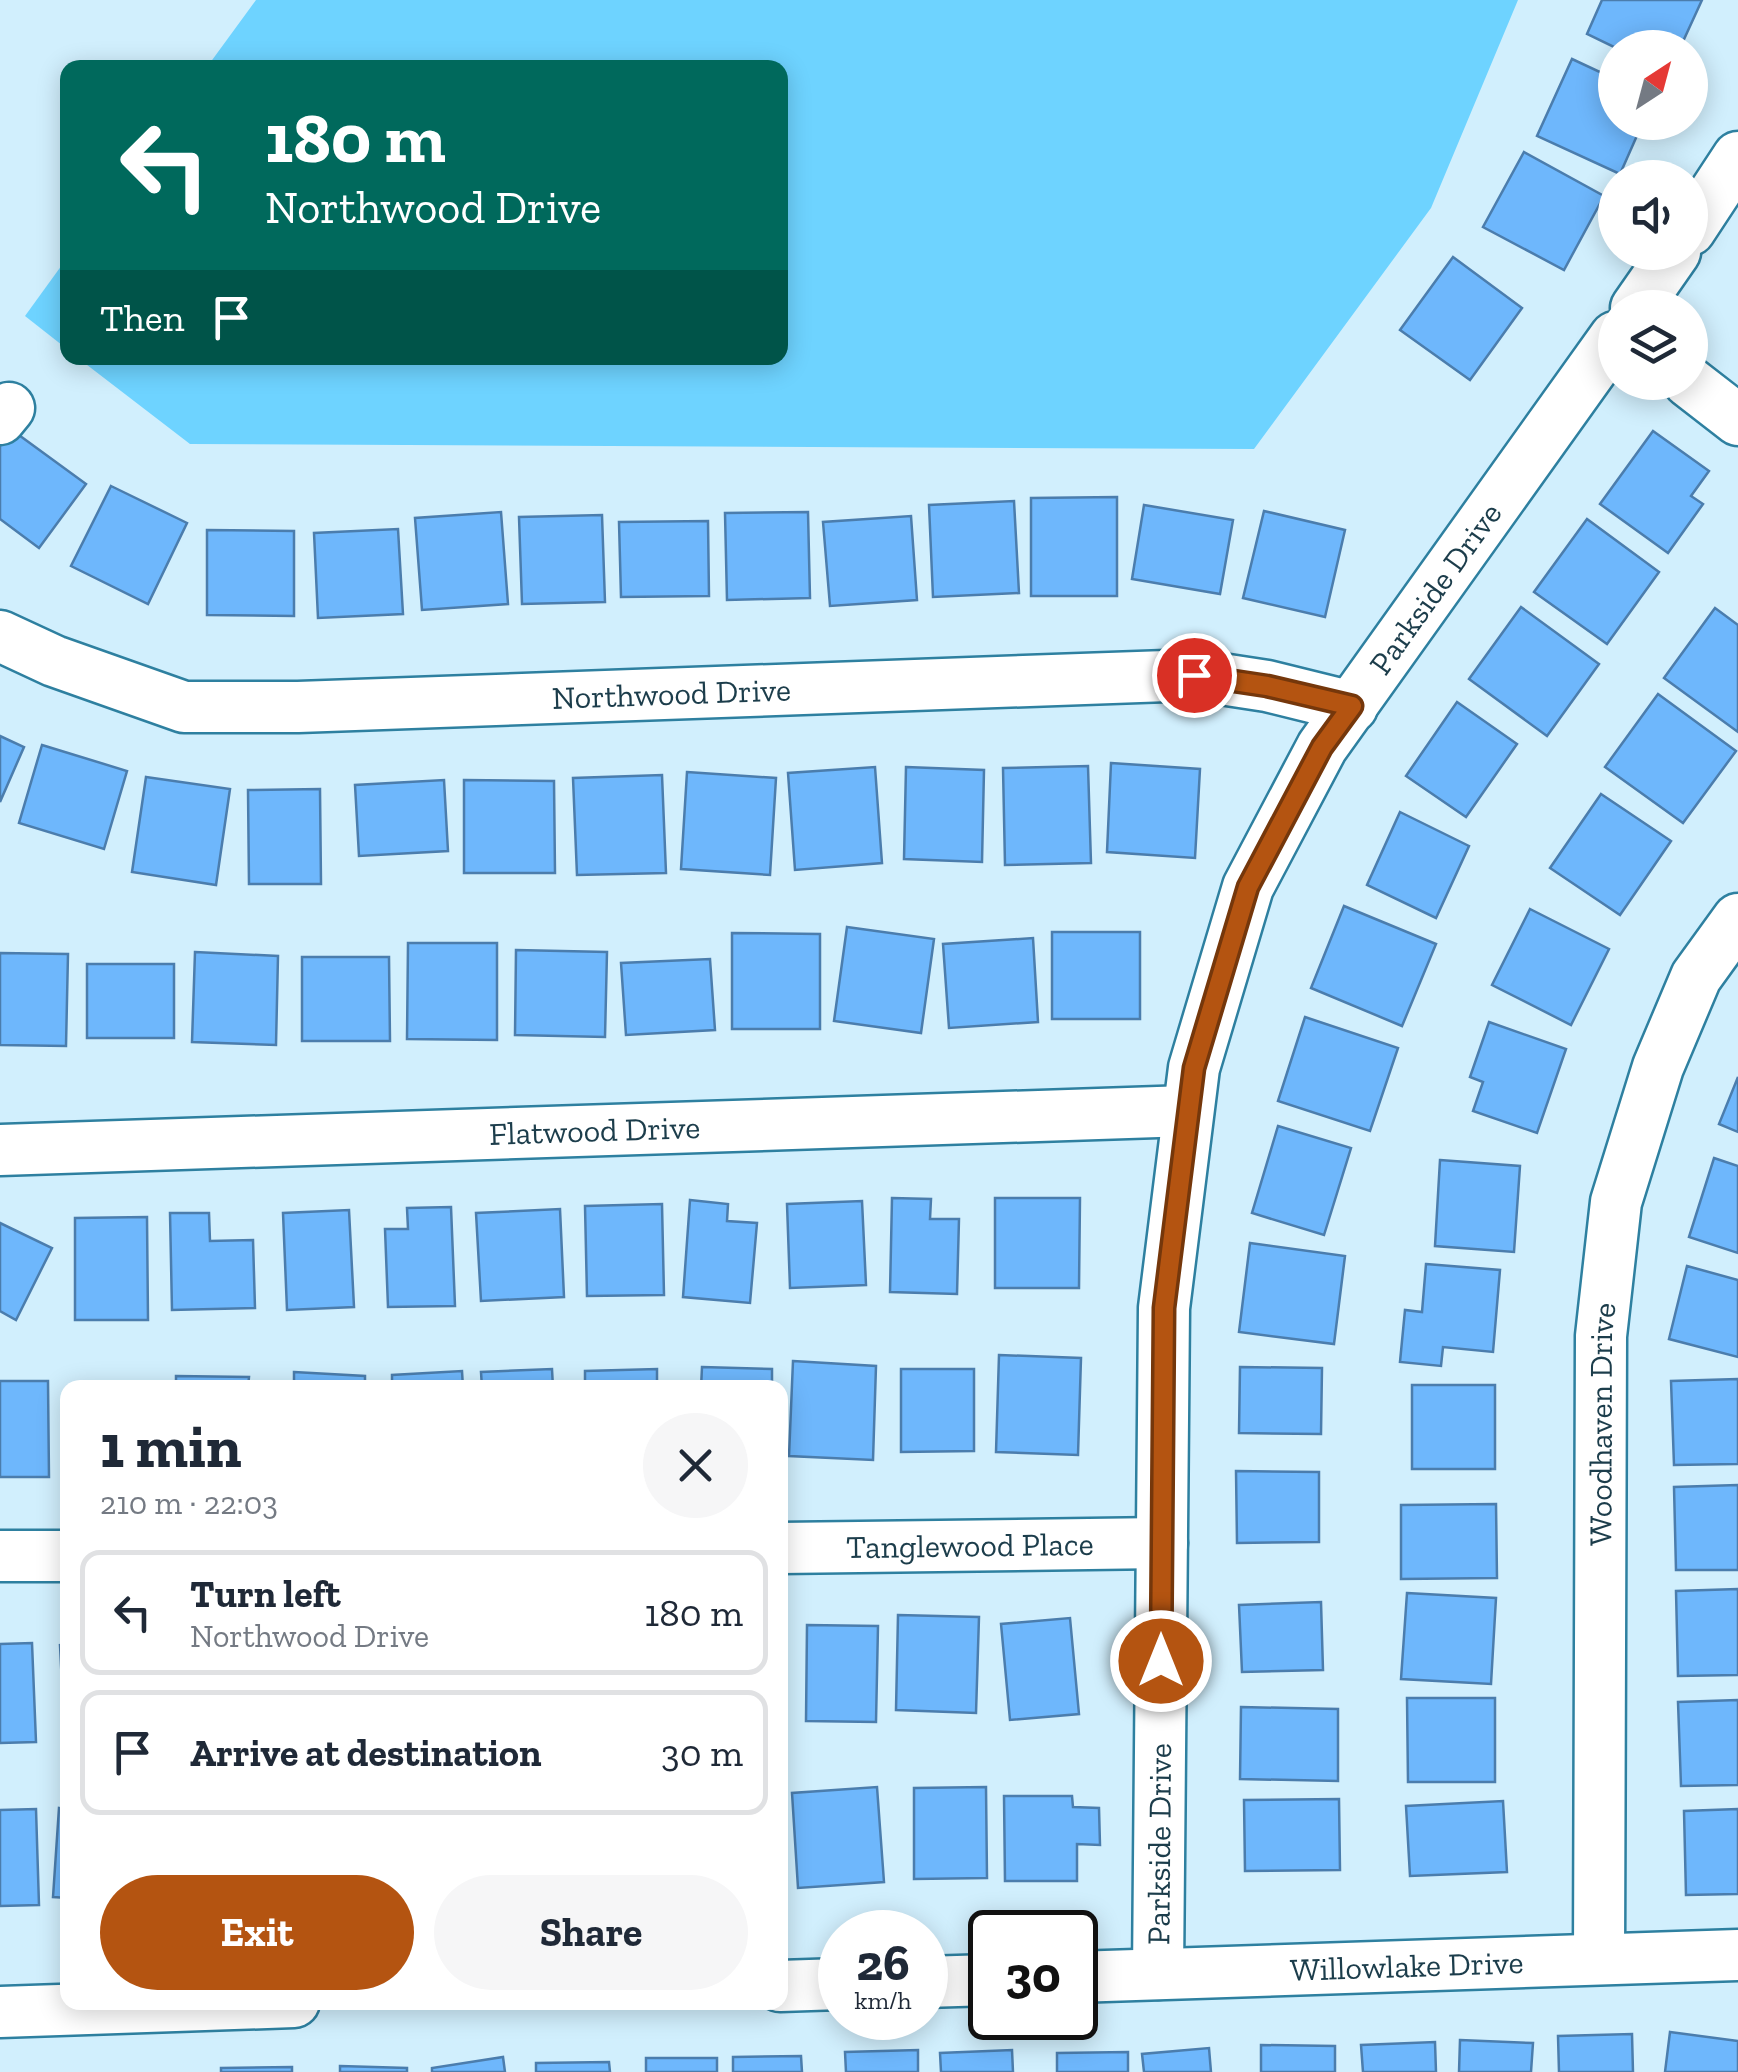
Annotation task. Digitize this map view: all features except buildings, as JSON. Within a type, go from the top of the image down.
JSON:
[{"type":"street","points":[[1708,202],[1738,156]]},
{"type":"street","name":"Parkside Drive","points":[[1158,1974],[1164,1308],[1194,1068],[1248,887],[1322,747],[1598,361]]},
{"type":"street","points":[[1708,397],[1738,420]]},
{"type":"street","name":"Northwood Drive","points":[[0,636],[54,661],[184,707],[298,707],[1194,675],[1267,686],[1352,706]]},
{"type":"street","name":"Woodhaven Drive","points":[[1599,1959],[1601,1336],[1616,1202],[1658,1067],[1696,977],[1738,919]]},
{"type":"street","name":"Flatwood Drive","points":[[0,1150],[1188,1111]]},
{"type":"street","name":"Tanglewood Place","points":[[788,1548],[1162,1543]]},
{"type":"street","points":[[0,1556],[60,1556]]},
{"type":"street","name":"Willowlake Drive","points":[[1098,1976],[1738,1955]]},
{"type":"street","points":[[788,1986],[818,1985]]},
{"type":"street","points":[[0,2012],[60,2010]]},
{"type":"shaded area","points":[[256,0],[1518,0],[1431,208],[1254,449],[190,444],[87,365],[788,365],[788,60],[212,60]]},
{"type":"shaded area","points":[[60,268],[60,344],[25,316]]},
{"type":"route","points":[[1161,1661],[1164,1308],[1194,1068],[1248,887],[1322,747],[1352,706],[1267,686],[1194,675]]}]
